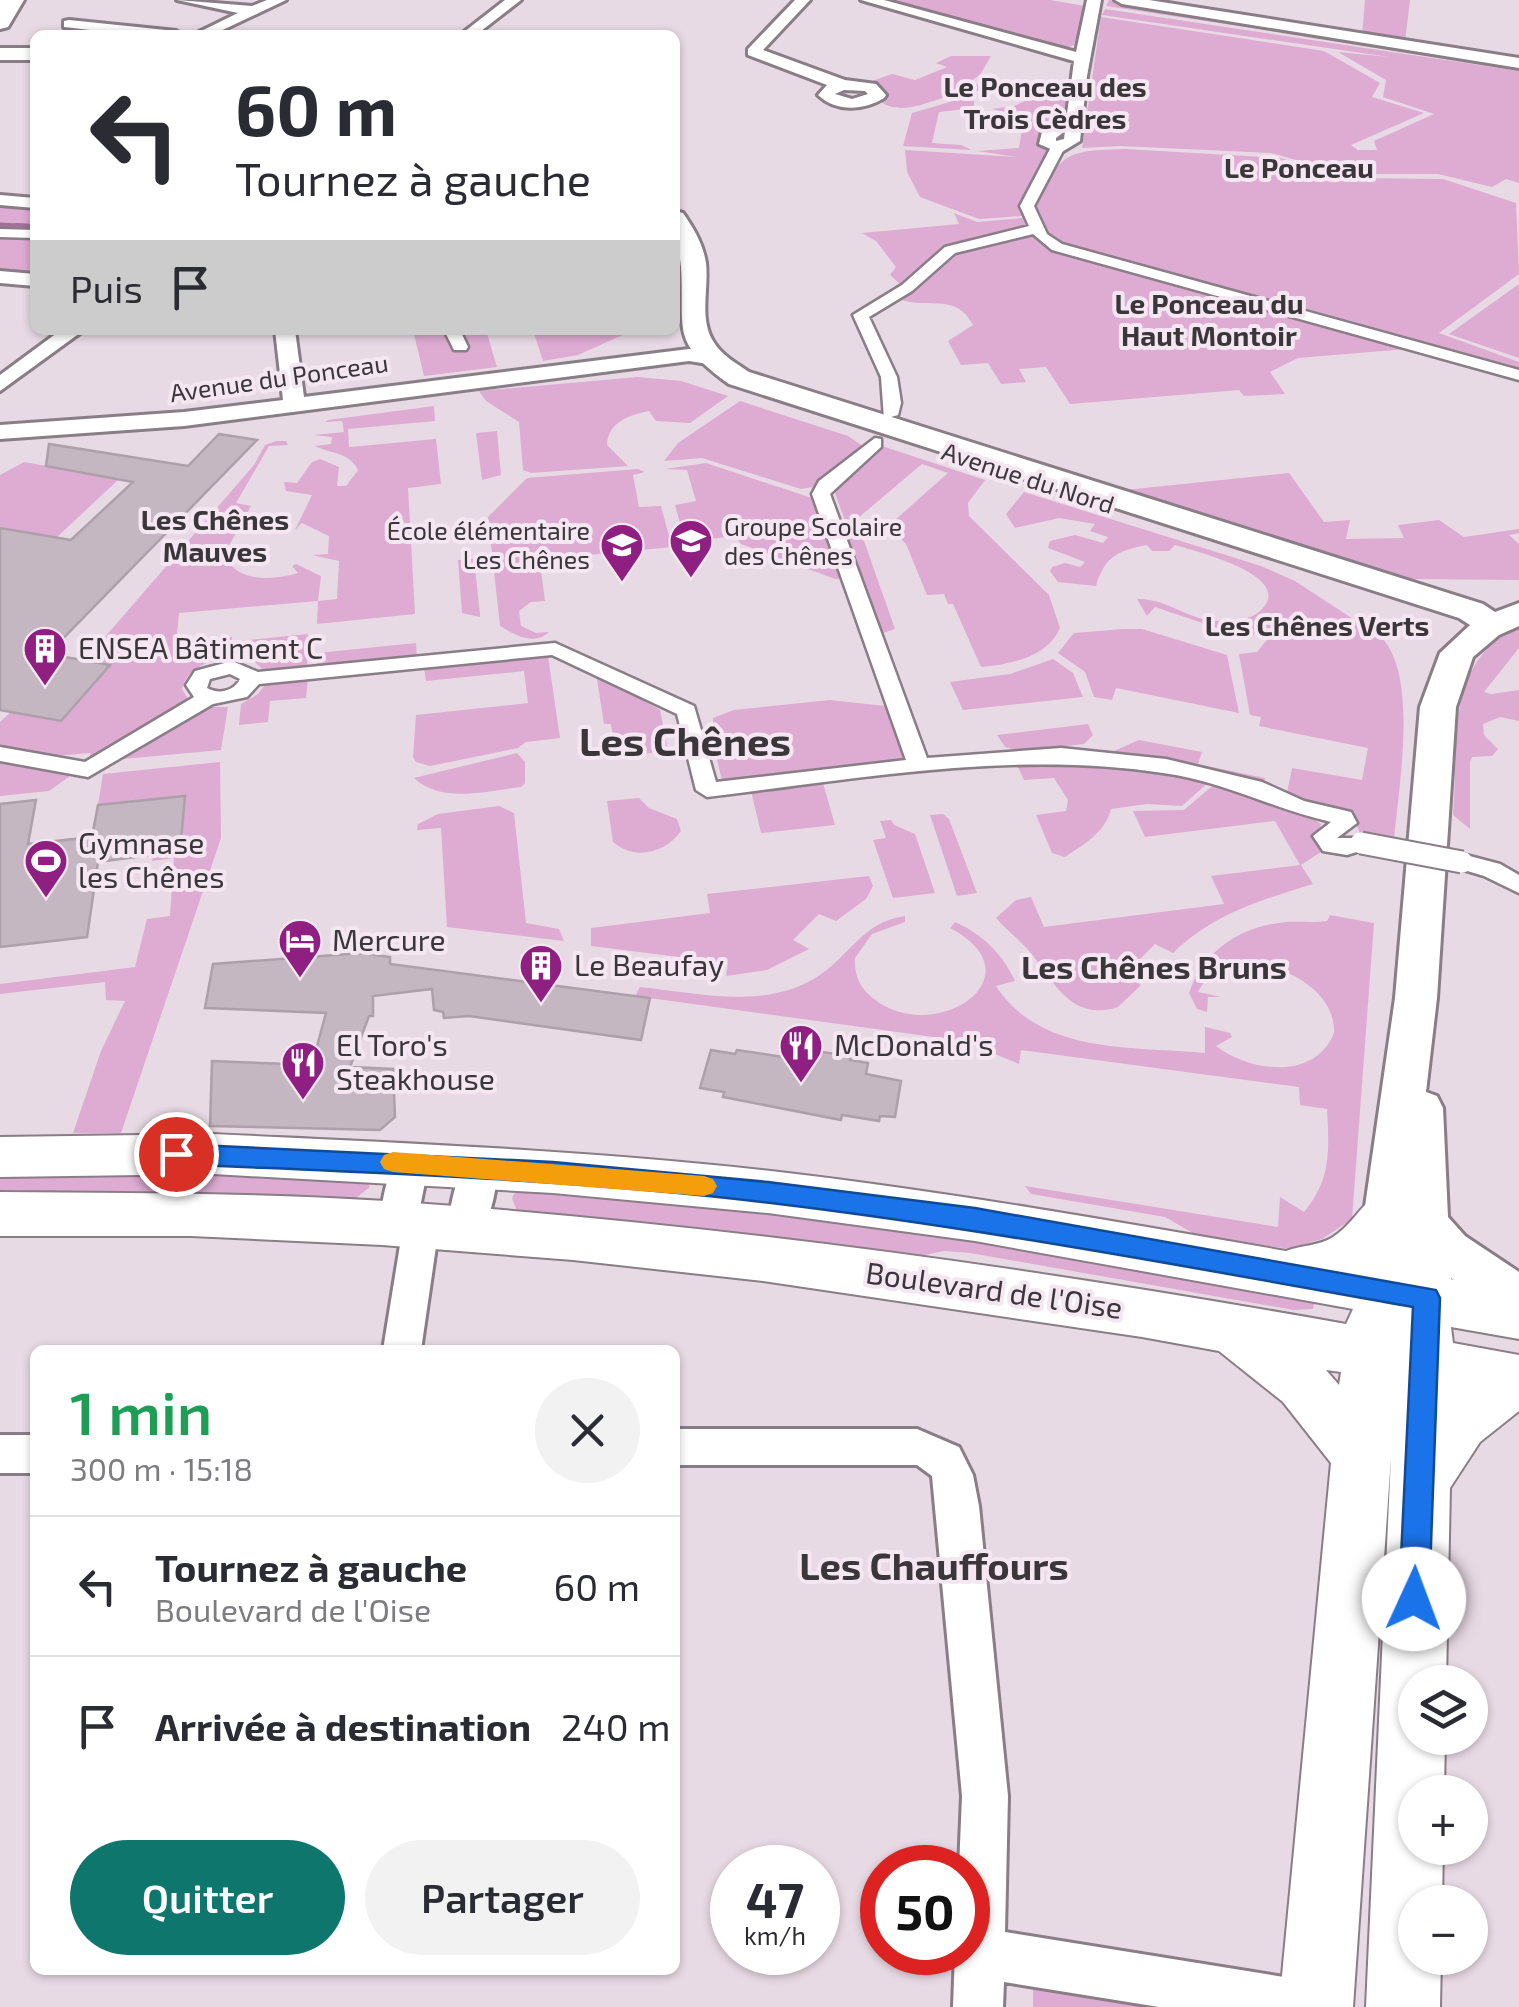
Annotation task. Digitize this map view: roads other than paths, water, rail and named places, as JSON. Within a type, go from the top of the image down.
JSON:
[{"type":"main road","points":[[0,22],[12,0]]},
{"type":"main road","points":[[0,1157],[214,1154],[411,1163],[768,1192],[975,1218],[1519,1315]]},
{"type":"main road","name":"Boulevard de l'Oise","points":[[0,1214],[136,1212],[428,1227],[548,1234],[734,1254],[1227,1326],[1519,1382]]},
{"type":"main road","points":[[1273,1271],[1338,1262],[1406,1220]]},
{"type":"main road","points":[[1402,1294],[1397,1358],[1418,1493],[1403,2007]]},
{"type":"main road","points":[[1227,1326],[1303,1384],[1360,1454]]},
{"type":"main road","points":[[1315,2007],[1360,1454],[1397,1358]]},
{"type":"main road","points":[[1418,1493],[1430,1465],[1458,1424],[1490,1396],[1519,1382]]},
{"type":"street","points":[[184,0],[254,11]]},
{"type":"street","points":[[211,30],[279,0]]},
{"type":"street","points":[[474,30],[514,0]]},
{"type":"street","points":[[803,0],[752,52],[843,85]]},
{"type":"street","points":[[868,0],[1083,55]]},
{"type":"street","points":[[1094,0],[1072,141],[1058,147],[1027,203],[1036,229],[1050,244],[1108,264],[1519,376]]},
{"type":"street","points":[[1122,0],[1519,63]]},
{"type":"street","points":[[69,24],[127,30]]},
{"type":"street","points":[[0,52],[30,52]]},
{"type":"street","points":[[0,200],[30,202]]},
{"type":"street","points":[[680,227],[695,265],[691,328],[700,357]]},
{"type":"street","points":[[890,414],[893,394],[861,316],[907,288],[950,250],[1036,229]]},
{"type":"street","points":[[680,249],[686,270],[680,315]]},
{"type":"street","points":[[0,277],[30,280]]},
{"type":"street","points":[[0,385],[67,335]]},
{"type":"street","points":[[286,335],[294,402]]},
{"type":"street","points":[[454,335],[460,347]]},
{"type":"street","points":[[677,335],[700,357]]},
{"type":"street","name":"Avenue du Ponceau","points":[[0,432],[165,421],[294,402],[700,357]]},
{"type":"street","name":"Avenue du Nord","points":[[700,357],[760,386],[1483,623]]},
{"type":"street","points":[[875,442],[825,485],[822,494],[919,765]]},
{"type":"street","points":[[1402,1294],[1434,726],[1452,663],[1483,623],[1519,598]]},
{"type":"street","points":[[0,754],[88,770],[208,698],[239,694],[251,679],[554,649],[688,712],[707,790],[919,765],[1061,755],[1166,766],[1254,787],[1298,807],[1338,814],[1346,823],[1326,833],[1324,840],[1340,848],[1361,842],[1462,862],[1492,870],[1519,885]]},
{"type":"street","points":[[208,698],[196,685],[211,670],[237,667],[251,679]]},
{"type":"street","points":[[403,1345],[428,1227],[411,1163]]},
{"type":"street","points":[[428,1227],[480,1168]]},
{"type":"street","points":[[1406,1220],[1519,1298]]},
{"type":"street","points":[[680,1447],[918,1446],[935,1450],[948,1463],[958,1506],[984,1780],[982,1845]]},
{"type":"street","points":[[0,1454],[30,1454]]},
{"type":"street","points":[[990,1954],[1315,2007]]},
{"type":"street","points":[[978,2007],[979,1975]]},
{"type":"waterway","points":[[0,225],[30,227]]},
{"type":"waterway","points":[[16,226],[30,227]]},
{"type":"place","name":"Groupe Scolaire des Chênes","points":[[691,579]]},
{"type":"place","name":"École élémentaire Les Chênes","points":[[622,583]]},
{"type":"place","name":"ENSEA Bâtiment C","points":[[45,687]]},
{"type":"place","name":"Gymnase les Chênes","points":[[46,899]]},
{"type":"place","name":"Mercure","points":[[300,979]]},
{"type":"place","name":"Le Beaufay","points":[[541,1004]]},
{"type":"place","name":"McDonald's","points":[[801,1084]]},
{"type":"place","name":"El Toro's Steakhouse","points":[[303,1101]]},
{"type":"district","name":"Le Ponceau des Trois Cèdres","points":[[1045,103]]},
{"type":"district","name":"Le Ponceau","points":[[1299,168]]},
{"type":"district","name":"Le Ponceau du Haut Montoir","points":[[1209,320]]},
{"type":"district","name":"Les Chênes Mauves","points":[[215,536]]},
{"type":"district","name":"Les Chênes Verts","points":[[1317,626]]},
{"type":"district","name":"Les Chênes","points":[[685,742]]},
{"type":"district","name":"Les Chênes Bruns","points":[[1154,968]]},
{"type":"district","name":"Les Chauffours","points":[[934,1567]]}]
